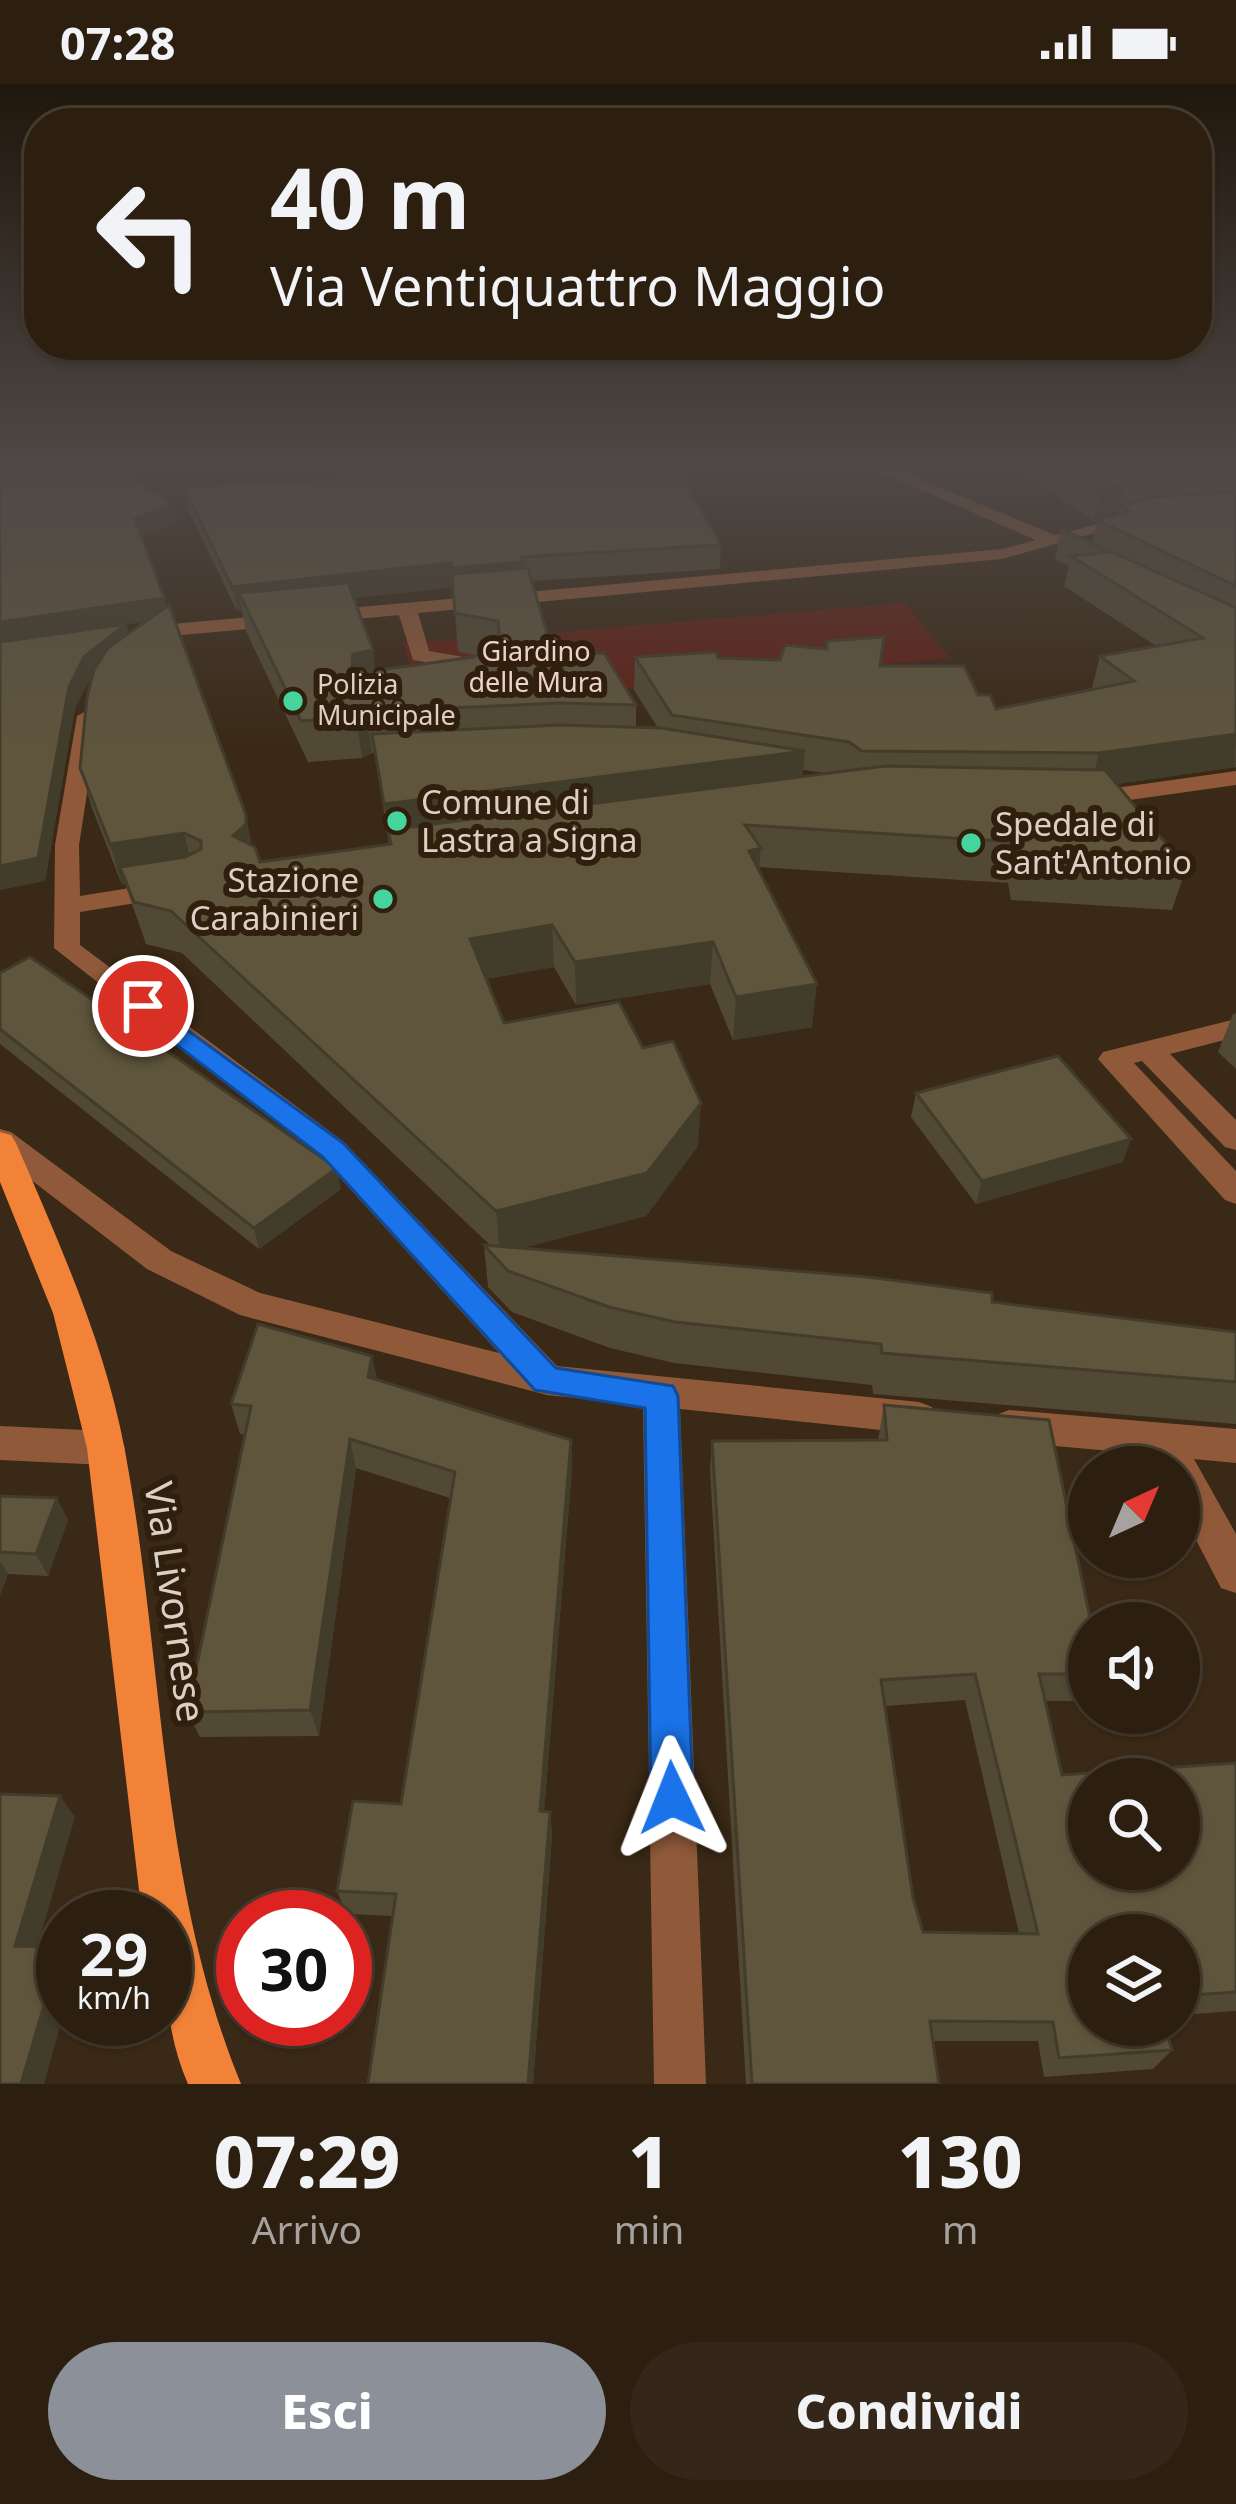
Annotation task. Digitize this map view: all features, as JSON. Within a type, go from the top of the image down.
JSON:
[{"type":"main road","name":"Via Livornese","points":[[0,1142],[70,1313],[106,1448],[165,1907],[203,2056],[215,2084]]},
{"type":"street","points":[[111,637],[177,627],[966,557]]},
{"type":"street","points":[[407,609],[420,656],[490,667],[490,678],[476,686]]},
{"type":"street","points":[[137,657],[177,627]]},
{"type":"street","points":[[96,690],[67,845],[67,947],[333,1150],[547,1380]]},
{"type":"street","points":[[1070,798],[1236,778]]},
{"type":"street","points":[[66,906],[195,886]]},
{"type":"street","points":[[1236,1028],[1113,1059],[1236,1192]]},
{"type":"street","points":[[1150,1051],[1236,1138]]},
{"type":"street","points":[[0,1142],[159,1260],[252,1305],[547,1380],[662,1396],[960,1422],[1102,1446]]},
{"type":"street","points":[[662,1396],[680,2084]]},
{"type":"street","points":[[0,1443],[106,1448]]},
{"type":"street","points":[[1200,1453],[1236,1446]]},
{"type":"street","points":[[1200,1508],[1236,1574]]},
{"type":"green space","name":"Giardino delle Mura","points":[[905,603],[950,658],[575,694],[415,683],[403,643],[466,639],[457,643],[459,653],[500,649],[498,637]]},
{"type":"building","points":[[0,557],[149,557],[164,598],[0,622]]},
{"type":"building","points":[[218,557],[522,557],[523,562],[451,568],[451,563],[232,587]]},
{"type":"building","points":[[1073,557],[1124,557],[1236,608],[1236,734],[1099,753],[862,751],[849,742],[672,715],[635,657],[716,652],[718,658],[780,660],[785,645],[827,649],[827,641],[884,637],[880,666],[964,666],[978,695],[990,695],[996,709],[1134,681],[1100,656],[1203,638]]},
{"type":"building","points":[[1176,557],[1236,557],[1236,586]]},
{"type":"building","points":[[528,568],[554,658],[604,653],[636,705],[559,703],[366,712],[301,721],[239,593],[348,583],[373,650],[353,654],[352,667],[365,672],[474,657],[500,642],[498,621],[455,613],[452,574]]},
{"type":"building","points":[[169,605],[246,815],[246,824],[233,836],[255,847],[260,862],[391,844],[388,830],[885,766],[1105,770],[1186,868],[1020,858],[1018,842],[745,825],[761,848],[749,851],[817,984],[736,997],[713,942],[575,962],[552,925],[470,939],[504,1023],[619,1002],[643,1048],[673,1041],[701,1103],[647,1173],[496,1211],[171,911],[134,902],[120,867],[185,857],[201,849],[201,841],[184,833],[110,844],[80,768],[87,697],[94,670],[108,648]]},
{"type":"building","points":[[126,624],[84,657],[69,687],[38,858],[0,866],[0,642]]},
{"type":"building","points":[[559,725],[661,728],[805,751],[384,804],[372,734]]},
{"type":"building","points":[[30,957],[337,1168],[254,1228],[0,1029],[0,973]]},
{"type":"building","points":[[1058,1056],[1131,1139],[982,1181],[916,1093]]},
{"type":"building","points":[[484,1245],[868,1277],[992,1293],[992,1302],[1236,1332],[1236,1382],[882,1353],[881,1344],[675,1322],[609,1307],[508,1271]]},
{"type":"building","points":[[258,1324],[372,1356],[368,1377],[571,1440],[540,1811],[550,1812],[528,2084],[368,2084],[396,1894],[337,1890],[353,1801],[401,1804],[455,1472],[350,1439],[310,1710],[187,1712],[251,1406],[231,1404]]},
{"type":"building","points":[[884,1405],[1049,1420],[1068,1512],[1068,1578],[1082,1578],[1087,1602],[1068,1602],[1068,1674],[1039,1674],[1062,1775],[1068,1775],[1068,1890],[1200,1890],[1200,1765],[1236,1763],[1236,1992],[1200,1995],[1200,1914],[1068,1914],[1068,2046],[1171,2046],[1172,2050],[1059,2058],[1053,2022],[930,2021],[939,2084],[752,2084],[712,1441],[887,1440]],"holes":[[[975,1674],[1038,1934],[923,1932],[913,1898],[881,1680]]]},
{"type":"building","points":[[0,1496],[57,1498],[36,1554],[0,1552]]},
{"type":"building","points":[[0,1794],[60,1796],[15,1946],[36,1946],[36,2033],[21,2084],[0,2084]]},
{"type":"place","name":"Polizia Municipale","points":[[293,701]]},
{"type":"place","name":"Comune di Lastra a Signa","points":[[397,821]]},
{"type":"place","name":"Spedale di Sant'Antonio","points":[[971,843]]},
{"type":"place","name":"Stazione Carabinieri","points":[[383,899]]},
{"type":"route","points":[[143,1006],[333,1150],[547,1380],[662,1396],[672,1798]]}]
